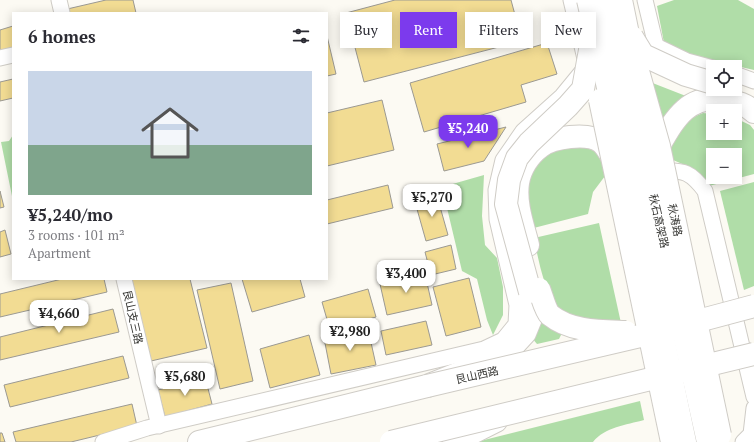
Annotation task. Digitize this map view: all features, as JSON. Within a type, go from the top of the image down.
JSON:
[{"type":"main road","points":[[578,0],[589,58],[612,157],[672,442]]},
{"type":"main road","name":"秋石高架路","points":[[588,0],[634,201],[685,442]]},
{"type":"main road","name":"秋石高架路","points":[[609,0],[718,440]]},
{"type":"main road","name":"秋涛路","points":[[621,0],[627,30],[658,146],[718,440]]},
{"type":"main road","points":[[627,30],[643,55],[686,75],[706,81]]},
{"type":"main road","points":[[428,386],[498,355],[513,346],[525,333],[532,316],[530,292],[506,204],[509,180],[517,158],[529,143],[568,106],[583,89],[589,58]]},
{"type":"main road","points":[[742,95],[754,103]]},
{"type":"main road","points":[[658,146],[674,120],[686,108],[700,100],[717,98],[733,101],[748,106],[754,112]]},
{"type":"main road","points":[[612,157],[601,142],[584,137],[563,138],[540,146],[525,163],[518,182],[517,202],[539,289],[549,314],[565,323],[584,330],[653,333]]},
{"type":"main road","points":[[717,316],[754,298]]},
{"type":"main road","name":"艮山西路","points":[[199,442],[653,333],[754,306]]},
{"type":"main road","points":[[391,442],[754,354]]},
{"type":"main road","points":[[454,442],[512,412]]},
{"type":"street","points":[[59,0],[62,12]]},
{"type":"street","points":[[571,0],[589,58],[632,94],[653,170]]},
{"type":"street","points":[[645,0],[656,46],[638,95],[653,170]]},
{"type":"street","points":[[103,442],[159,426],[484,349],[503,340],[516,324],[517,305],[497,219],[496,190],[502,160],[523,131],[562,96],[589,58],[656,46],[687,61],[706,66]]},
{"type":"street","points":[[0,58],[12,55]]},
{"type":"street","points":[[742,77],[754,81]]},
{"type":"street","points":[[667,442],[663,438],[616,214],[617,197],[622,181],[653,170],[679,170],[696,178],[706,191],[754,397]]},
{"type":"street","name":"艮山支三路","points":[[124,280],[159,426]]},
{"type":"street","points":[[743,442],[751,434],[754,408]]},
{"type":"green space","points":[[674,0],[738,0],[754,9],[754,70],[742,67],[742,60],[711,60],[698,57],[664,43],[657,6]]},
{"type":"green space","points":[[650,82],[691,98],[658,126]]},
{"type":"green space","points":[[703,113],[706,113],[706,140],[742,140],[742,121],[750,125],[754,130],[754,174],[742,177],[742,148],[706,148],[706,183],[694,169],[666,157],[681,122]]},
{"type":"green space","points":[[12,136],[12,196],[1,142],[9,141]]},
{"type":"green space","points":[[580,145],[601,154],[611,168],[593,192],[588,214],[526,230],[522,181],[534,164],[557,148]]},
{"type":"green space","points":[[484,175],[482,216],[485,245],[497,258],[503,287],[503,315],[493,335],[487,320],[477,279],[462,271],[442,187]]},
{"type":"green space","points":[[754,182],[754,286],[744,290],[720,191]]},
{"type":"green space","points":[[599,223],[621,323],[582,320],[569,317],[561,312],[549,294],[538,258],[534,238]]},
{"type":"green space","points":[[539,320],[562,333],[559,339],[537,344],[532,338]]},
{"type":"green space","points":[[640,401],[644,420],[610,430],[598,437],[593,442],[476,442]]},
{"type":"building","points":[[106,0],[133,0],[136,12],[64,12],[63,10]]},
{"type":"building","points":[[395,0],[511,0],[514,12],[465,12],[465,48],[495,48],[364,82],[355,48],[392,48],[392,12],[350,12]]},
{"type":"building","points":[[12,26],[12,50],[0,53],[0,30]]},
{"type":"building","points":[[328,40],[336,74],[328,76]]},
{"type":"building","points":[[541,45],[541,48],[549,48],[557,74],[521,85],[526,102],[424,132],[410,83]]},
{"type":"building","points":[[12,79],[12,98],[0,101],[0,82]]},
{"type":"building","points":[[382,100],[394,150],[328,166],[328,113]]},
{"type":"building","points":[[506,127],[484,161],[444,171],[437,144]]},
{"type":"building","points":[[388,185],[393,208],[328,224],[328,200]]},
{"type":"building","points":[[0,191],[4,207],[0,208]]},
{"type":"building","points":[[437,196],[448,235],[426,241],[415,202]]},
{"type":"building","points":[[5,230],[11,254],[0,257],[0,232]]},
{"type":"building","points":[[451,245],[456,269],[431,275],[425,252]]},
{"type":"building","points":[[425,274],[432,305],[387,315],[380,284]]},
{"type":"building","points":[[469,278],[481,327],[446,336],[433,287]]},
{"type":"building","points":[[58,280],[104,280],[107,292],[0,317],[0,294]]},
{"type":"building","points":[[131,280],[190,280],[207,348],[151,361]]},
{"type":"building","points":[[242,280],[300,280],[305,297],[252,312]]},
{"type":"building","points":[[231,283],[253,381],[220,389],[197,290]]},
{"type":"building","points":[[368,289],[376,317],[330,330],[322,302]]},
{"type":"building","points":[[113,309],[119,332],[0,360],[0,337]]},
{"type":"building","points":[[426,321],[432,345],[386,355],[381,331]]},
{"type":"building","points":[[368,329],[376,365],[331,374],[324,338]]},
{"type":"building","points":[[309,335],[320,375],[270,388],[260,349]]},
{"type":"building","points":[[123,356],[129,378],[10,407],[4,385]]},
{"type":"building","points":[[205,377],[212,404],[165,417],[158,390]]},
{"type":"building","points":[[132,404],[137,426],[71,442],[16,442],[13,432]]},
{"type":"building","points":[[0,433],[2,433],[5,442],[0,442]]}]
